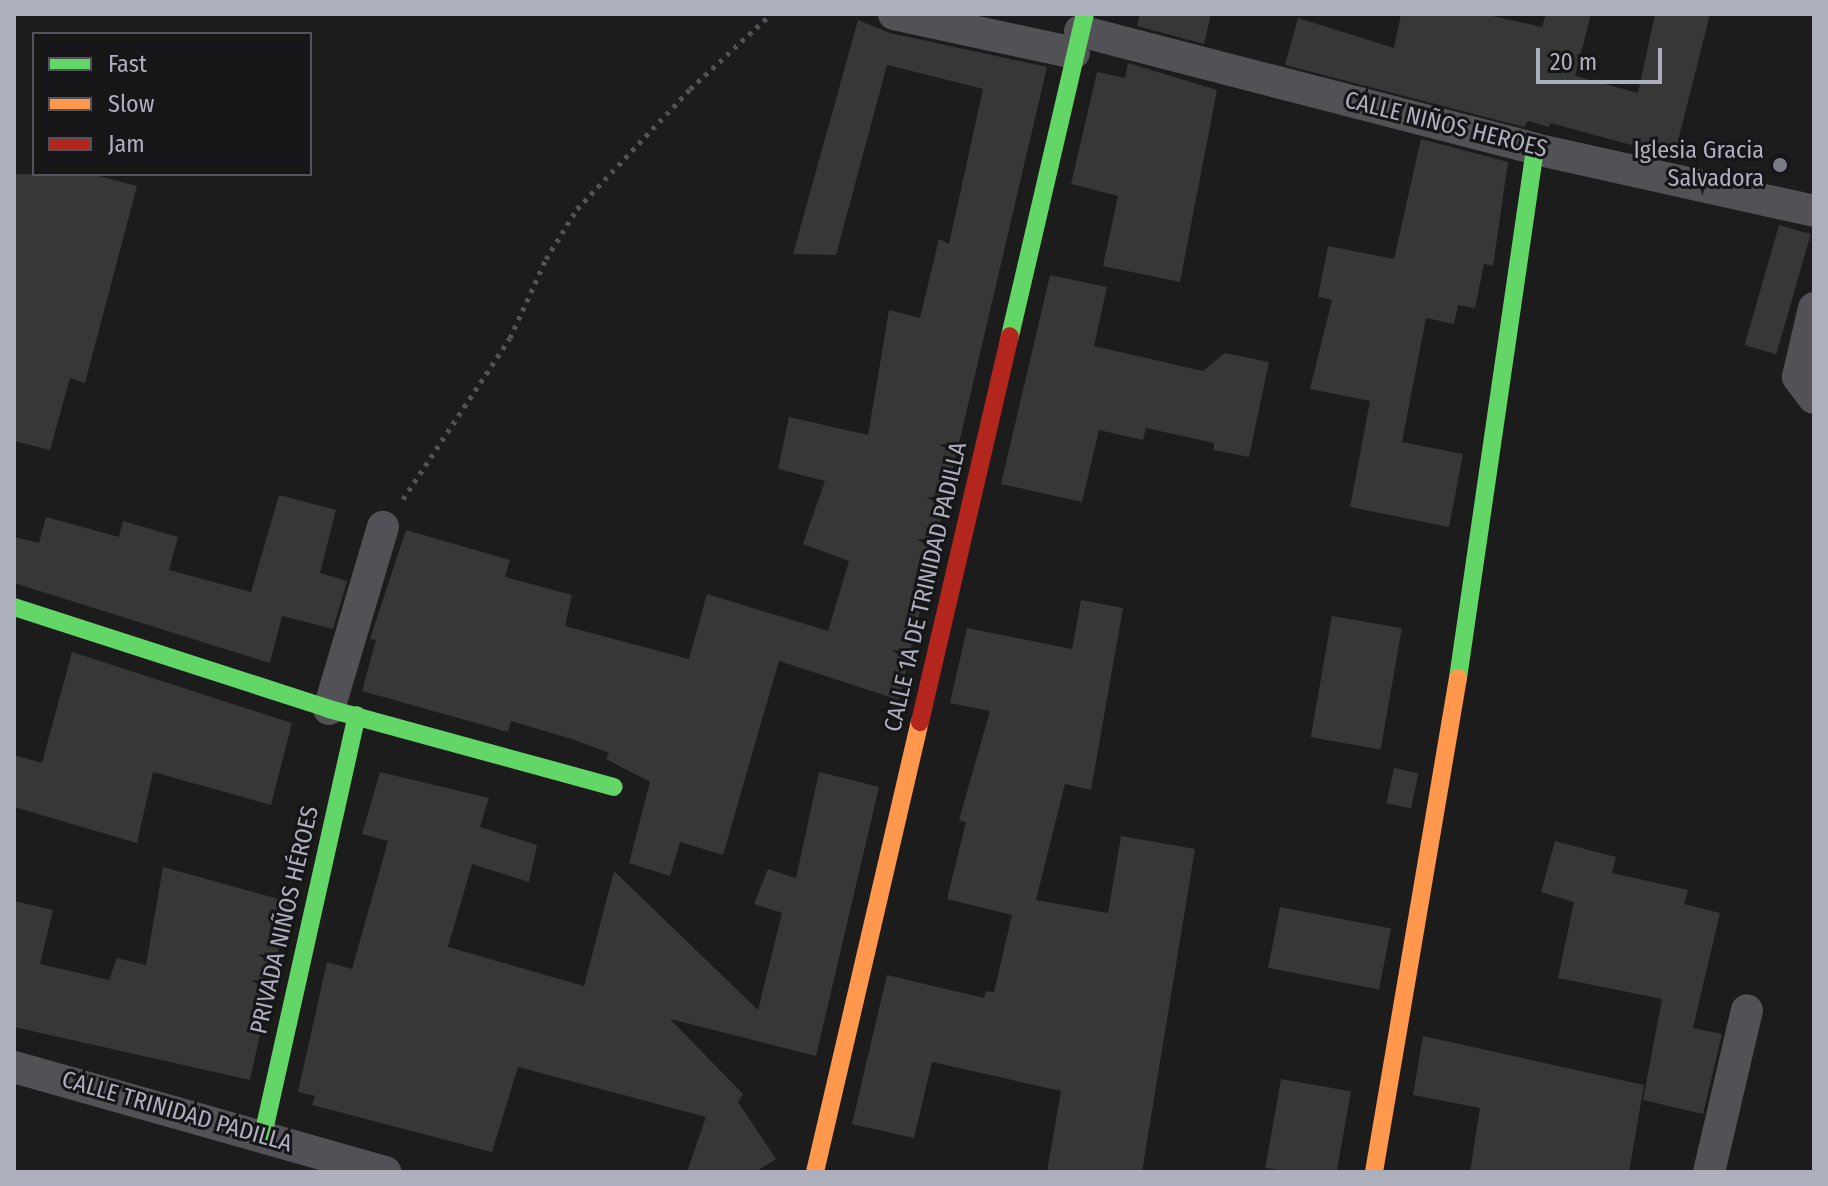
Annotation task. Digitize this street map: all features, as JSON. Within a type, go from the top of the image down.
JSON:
[{"type":"street","name":"CALLE NIÑOS HEROES","points":[[894,14],[1080,33],[1535,149],[1814,211]]},
{"type":"street","name":"CALLE 1A DE TRINIDAD PADILLA","points":[[815,1172],[1080,33]]},
{"type":"street","points":[[1374,1172],[1444,771],[1535,149]]},
{"type":"street","points":[[1806,388],[1814,308]]},
{"type":"street","points":[[343,712],[383,527]]},
{"type":"street","points":[[14,607],[343,712],[614,787]]},
{"type":"street","name":"PRIVADA NIÑOS HÉROES","points":[[263,1135],[343,712]]},
{"type":"street","points":[[1709,1172],[1747,1010]]},
{"type":"street","name":"CALLE TRINIDAD PADILLA","points":[[14,1067],[385,1172]]},
{"type":"path","points":[[383,527],[510,338],[546,259],[577,209],[690,89],[771,14]]},
{"type":"building","points":[[1140,14],[1211,14],[1204,44],[1137,26]]},
{"type":"building","points":[[1401,14],[1484,14],[1542,27],[1546,14],[1591,14],[1575,76],[1638,93],[1655,14],[1710,14],[1676,149],[1656,144],[1654,151],[1550,123],[1549,127],[1528,121],[1524,127],[1285,65],[1298,18],[1394,48]]},
{"type":"building","points":[[858,20],[890,33],[1047,67],[899,700],[779,661],[723,855],[680,842],[670,876],[629,863],[650,782],[606,759],[609,753],[575,740],[511,721],[508,732],[362,691],[376,640],[370,639],[406,530],[510,560],[505,577],[572,595],[565,626],[689,659],[707,594],[828,631],[849,561],[803,544],[825,481],[778,469],[789,417],[868,435],[889,310],[920,318],[939,239],[949,244],[983,89],[887,65],[836,255],[793,254]]},
{"type":"building","points":[[1128,63],[1217,90],[1180,282],[1103,266],[1118,196],[1071,184],[1097,72],[1125,78]]},
{"type":"building","points":[[1421,139],[1508,162],[1493,266],[1484,264],[1475,308],[1458,305],[1454,324],[1426,318],[1402,442],[1463,454],[1449,527],[1350,507],[1370,401],[1310,389],[1332,300],[1318,297],[1328,246],[1394,259]]},
{"type":"building","points":[[14,174],[99,176],[137,186],[85,383],[70,378],[50,450],[14,441]]},
{"type":"building","points":[[1779,225],[1811,234],[1776,354],[1745,345]]},
{"type":"building","points":[[1050,275],[1107,287],[1094,346],[1203,371],[1225,353],[1269,362],[1249,457],[1214,450],[1214,443],[1146,428],[1143,440],[1099,430],[1082,502],[1001,484]]},
{"type":"building","points":[[279,495],[336,510],[320,573],[347,581],[333,629],[282,616],[270,663],[14,583],[14,537],[39,543],[46,517],[119,537],[123,521],[178,537],[169,570],[251,592]]},
{"type":"building","points":[[1081,600],[1123,608],[1091,790],[1065,784],[1036,900],[1108,913],[1121,836],[1195,849],[1142,1172],[1047,1172],[1061,1091],[932,1062],[914,1138],[852,1124],[887,975],[984,998],[986,991],[994,992],[1012,915],[947,899],[966,822],[959,820],[990,711],[950,703],[967,628],[1072,649]]},
{"type":"building","points":[[1332,616],[1402,628],[1381,749],[1311,737]]},
{"type":"building","points":[[72,652],[292,723],[271,805],[153,772],[137,843],[14,807],[14,755],[42,763]]},
{"type":"building","points":[[1394,768],[1418,773],[1411,808],[1387,803]]},
{"type":"building","points":[[380,772],[489,798],[480,827],[537,845],[529,882],[472,864],[448,947],[584,986],[614,871],[758,1010],[782,913],[754,904],[768,869],[796,878],[819,772],[879,787],[816,1056],[670,1019],[743,1094],[738,1102],[776,1159],[755,1172],[687,1172],[706,1117],[518,1067],[492,1152],[312,1105],[315,1096],[298,1092],[327,962],[352,969],[388,841],[362,834]]},
{"type":"building","points":[[1555,841],[1616,857],[1612,873],[1688,890],[1684,904],[1720,913],[1693,1028],[1722,1034],[1703,1114],[1643,1100],[1662,999],[1558,978],[1574,902],[1541,892]]},
{"type":"building","points":[[163,867],[289,902],[250,1080],[14,1027],[14,901],[53,910],[40,964],[109,980],[117,958],[146,965]]},
{"type":"building","points":[[1280,907],[1391,929],[1379,989],[1268,968]]},
{"type":"building","points":[[1423,1036],[1644,1085],[1629,1172],[1470,1172],[1480,1108],[1413,1095]]},
{"type":"building","points":[[1281,1079],[1351,1091],[1337,1172],[1290,1172],[1265,1168]]},
{"type":"traffic: fast","points":[[1010,336],[1085,14]]},
{"type":"traffic: fast","points":[[1458,678],[1535,149]]},
{"type":"traffic: fast","points":[[14,607],[329,709],[614,787]]},
{"type":"traffic: fast","points":[[263,1135],[357,715]]},
{"type":"traffic: slow","points":[[1374,1172],[1458,678]]},
{"type":"traffic: slow","points":[[815,1172],[920,722]]},
{"type":"traffic: jam","points":[[920,722],[1010,336]]},
{"type":"place","name":"Iglesia Gracia Salvadora","points":[[1780,165]]}]
